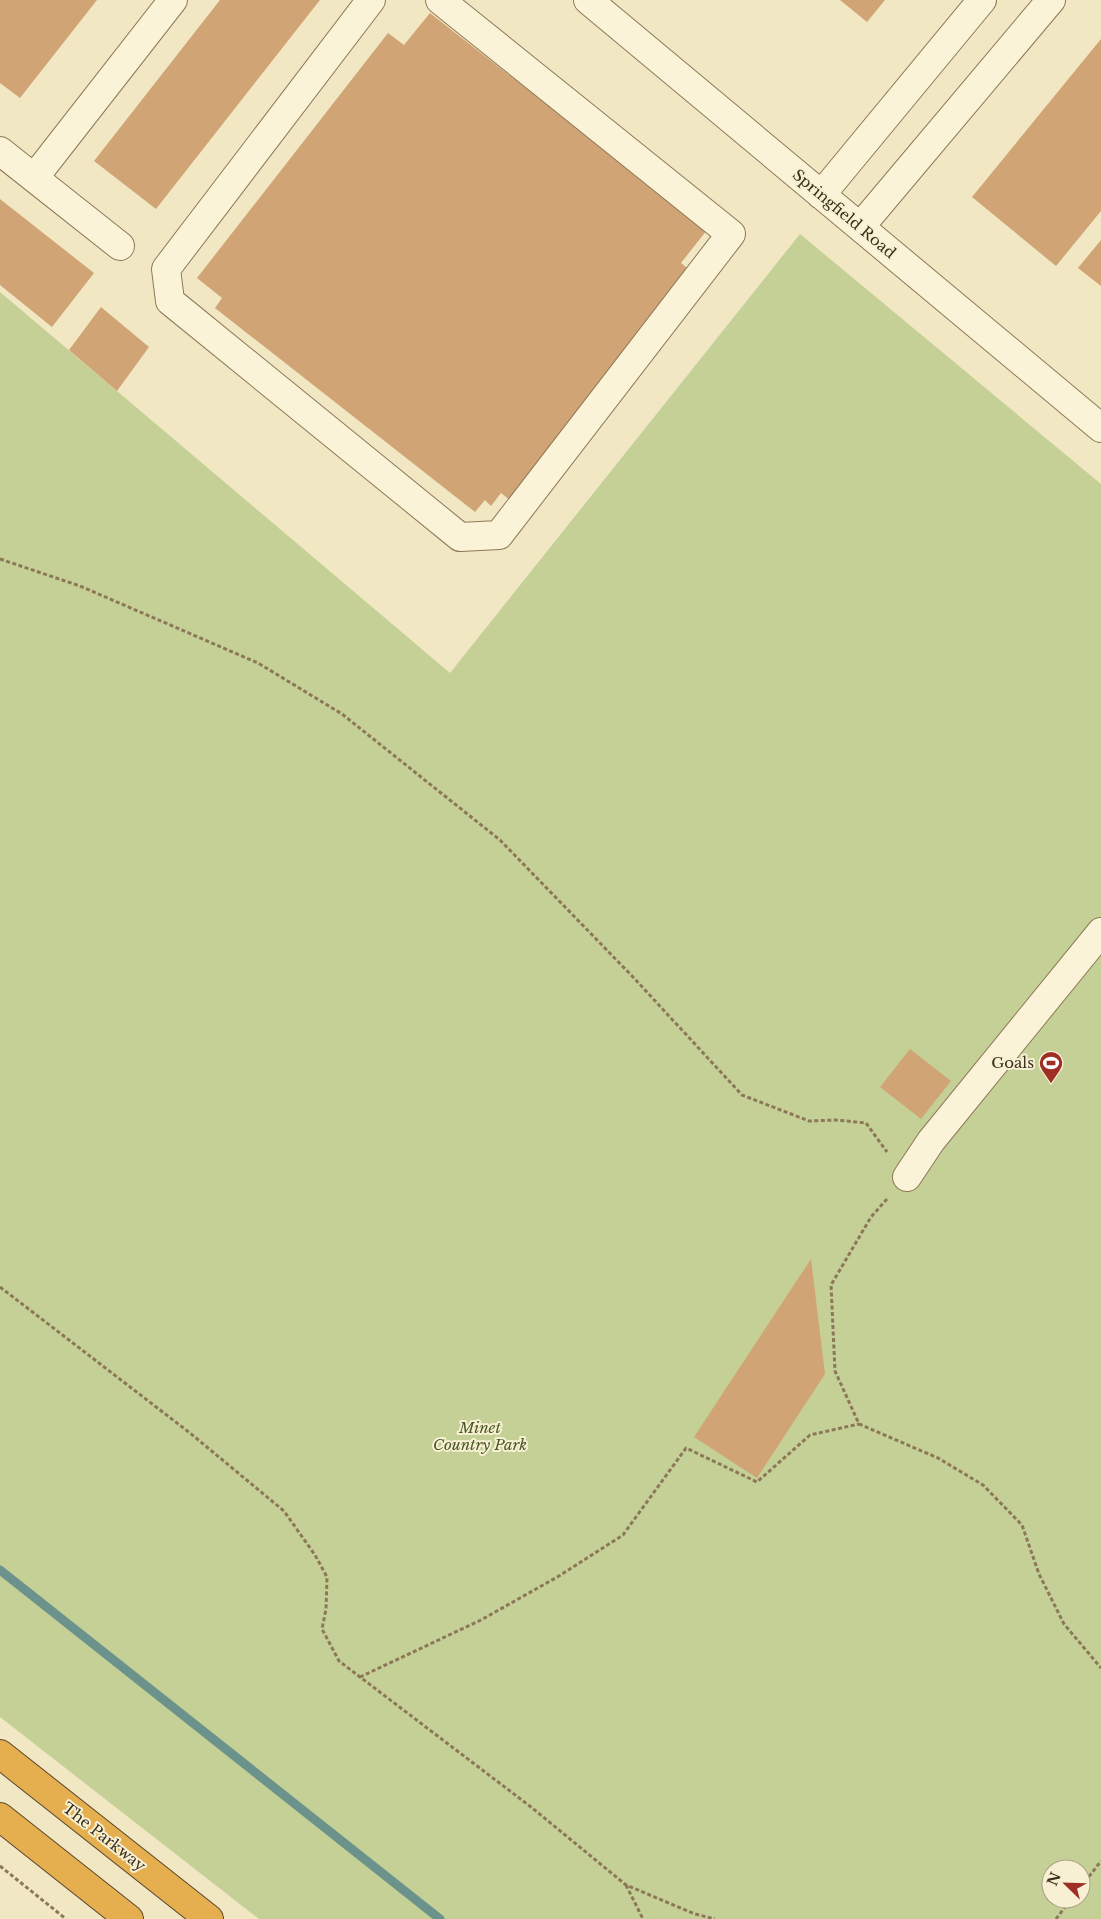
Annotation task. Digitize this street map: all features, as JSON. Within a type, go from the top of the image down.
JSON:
[{"type":"highway","name":"The Parkway","points":[[0,1754],[209,1919]]},
{"type":"highway","points":[[0,1817],[129,1919]]},
{"type":"street","points":[[34,178],[174,0]]},
{"type":"street","points":[[371,0],[166,269],[170,301],[460,537],[499,535],[731,234],[440,0]]},
{"type":"street","name":"Springfield Road","points":[[588,0],[1101,428]]},
{"type":"street","points":[[821,195],[982,0]]},
{"type":"street","points":[[860,228],[1051,0]]},
{"type":"street","points":[[0,151],[120,246]]},
{"type":"street","points":[[907,1177],[931,1141],[1101,932]]},
{"type":"path","points":[[0,559],[80,586],[258,663],[342,714],[500,840],[634,977],[742,1095],[809,1122],[836,1120],[866,1124],[907,1177]]},
{"type":"path","points":[[859,1424],[835,1371],[831,1285],[871,1217]]},
{"type":"path","points":[[0,1287],[190,1433],[284,1512],[315,1555],[327,1577],[326,1609],[322,1629],[339,1661],[531,1807],[626,1885],[695,1914],[715,1919]]},
{"type":"path","points":[[360,1677],[481,1620],[559,1576],[623,1535],[686,1448],[757,1482],[810,1435],[859,1424],[938,1458],[983,1485],[1022,1525],[1040,1574],[1064,1624],[1101,1668]]},
{"type":"path","points":[[1091,1874],[1101,1861]]},
{"type":"path","points":[[0,1866],[66,1919]]},
{"type":"path","points":[[626,1885],[643,1919]]},
{"type":"path","points":[[1056,1919],[1064,1909]]},
{"type":"green space","name":"Minet Country Park","points":[[800,234],[1101,484],[1101,1919],[259,1919],[0,1717],[0,292],[450,673]]},
{"type":"building","points":[[0,0],[97,0],[20,98],[0,83]]},
{"type":"building","points":[[220,0],[320,0],[156,209],[94,161]]},
{"type":"building","points":[[840,0],[885,0],[867,22]]},
{"type":"building","points":[[430,13],[707,230],[681,263],[691,271],[511,501],[501,493],[491,506],[485,500],[475,512],[215,308],[222,298],[197,278],[388,33],[404,45]]},
{"type":"building","points":[[1101,39],[1101,211],[1056,266],[972,197]]},
{"type":"building","points":[[0,199],[94,273],[52,327],[0,285]]},
{"type":"building","points":[[1101,240],[1101,286],[1078,268]]},
{"type":"building","points":[[101,307],[149,347],[117,391],[69,350]]},
{"type":"building","points":[[910,1049],[951,1081],[921,1119],[880,1087]]},
{"type":"building","points":[[811,1259],[825,1374],[757,1478],[694,1437]]},
{"type":"waterway","points":[[0,1570],[440,1919]]},
{"type":"place","name":"Goals","points":[[1051,1084]]}]
